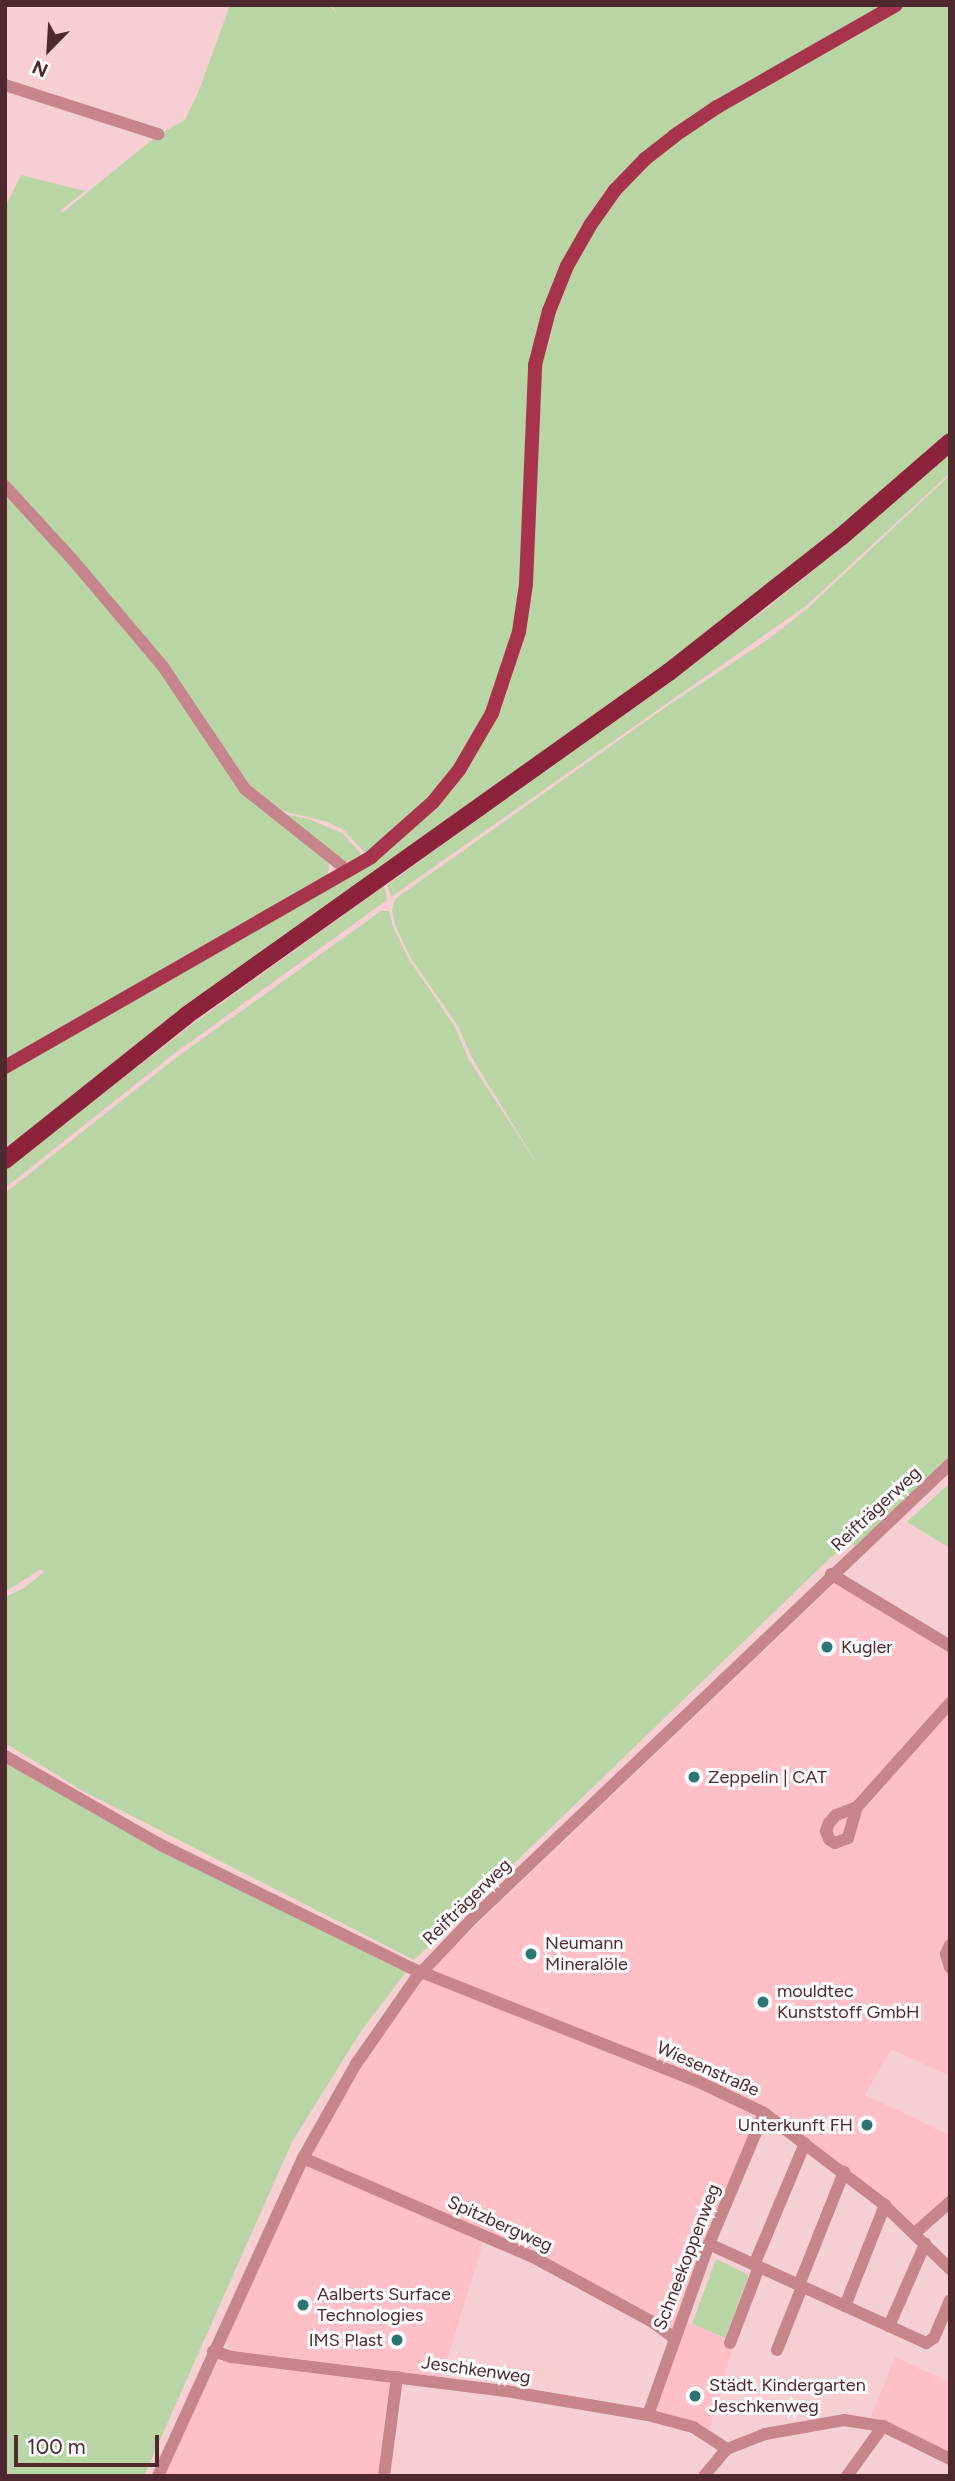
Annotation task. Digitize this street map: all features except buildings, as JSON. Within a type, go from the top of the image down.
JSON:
[{"type":"highway","points":[[5,1160],[187,1015],[669,672],[842,536],[950,442]]},
{"type":"main road","points":[[5,1067],[348,871],[394,839],[433,802],[476,742],[502,690],[519,632],[526,584],[535,365],[549,311],[562,277],[591,224],[615,190],[645,159],[674,136],[717,107],[896,5]]},
{"type":"street","points":[[5,85],[158,134]]},
{"type":"street","points":[[5,486],[72,559],[164,668],[245,789],[348,871]]},
{"type":"street","name":"Reifträgerweg","points":[[158,2476],[303,2158],[356,2064],[416,1970],[950,1464]]},
{"type":"street","points":[[831,1574],[950,1647]]},
{"type":"street","points":[[857,1807],[950,1703]]},
{"type":"street","name":"Wiesenstraße","points":[[5,1756],[161,1845],[416,1970],[697,2081],[764,2113],[885,2206],[950,2269]]},
{"type":"street","points":[[950,1945],[946,1954],[950,1968]]},
{"type":"street","name":"Schneekoppenweg","points":[[648,2415],[709,2244],[764,2113]]},
{"type":"street","points":[[730,2343],[756,2266],[805,2143]]},
{"type":"street","name":"Spitzbergweg","points":[[303,2158],[534,2257],[651,2321],[674,2338]]},
{"type":"street","points":[[777,2350],[844,2172]]},
{"type":"street","points":[[915,2233],[950,2202]]},
{"type":"street","points":[[845,2306],[885,2206]]},
{"type":"street","points":[[709,2244],[926,2343],[934,2338],[950,2300]]},
{"type":"street","points":[[889,2326],[925,2244]]},
{"type":"street","name":"Jeschkenweg","points":[[213,2351],[232,2357],[397,2377],[648,2415],[693,2427],[727,2449]]},
{"type":"street","points":[[384,2476],[397,2377]]},
{"type":"street","points":[[704,2476],[727,2449],[765,2434],[844,2420],[883,2426],[950,2459]]},
{"type":"street","points":[[847,2476],[883,2426]]},
{"type":"shaded area","points":[[836,1582],[950,1652],[950,2076],[891,2049],[865,2095],[950,2135],[950,2197],[915,2228],[761,2108],[673,2334],[484,2239],[441,2380],[231,2351],[224,2338],[305,2162],[377,2041],[424,1975]]},
{"type":"shaded area","points":[[684,2321],[725,2338],[724,2346],[732,2349],[708,2433],[651,2413]]},
{"type":"shaded area","points":[[895,2357],[950,2382],[950,2454],[885,2421],[870,2420]]},
{"type":"shaded area","points":[[225,2360],[394,2380],[382,2476],[162,2476],[217,2362]]},
{"type":"green space","points":[[230,5],[330,5],[337,14],[332,5],[950,5],[950,431],[834,532],[665,666],[129,1050],[5,1149],[5,1072],[372,863],[398,842],[498,713],[506,694],[499,688],[479,730],[430,800],[367,855],[344,830],[328,822],[274,809],[329,860],[328,878],[5,1062],[5,208],[21,175],[85,191],[61,210],[62,213],[158,135],[185,120],[198,93]]},
{"type":"green space","points":[[950,453],[950,473],[806,606],[391,897],[387,885],[762,612]]},
{"type":"green space","points":[[950,475],[950,1459],[855,1546],[849,1542],[828,1560],[414,1960],[81,1790],[5,1743],[5,1597],[24,1588],[44,1572],[41,1569],[5,1592],[5,1193],[177,1057],[381,911],[389,911],[408,958],[455,1027],[469,1060],[541,1170],[472,1058],[458,1026],[410,957],[395,925],[392,910],[395,899],[670,704],[770,638],[808,608]]},
{"type":"green space","points":[[283,814],[309,819],[342,833],[364,857],[351,864],[326,849]]},
{"type":"green space","points":[[384,886],[387,900],[175,1053],[5,1188],[5,1171],[44,1139],[194,1023]]},
{"type":"green space","points":[[950,1483],[950,1548],[907,1522]]},
{"type":"green space","points":[[5,1761],[406,1972],[361,2031],[292,2142],[144,2476],[5,2476]]},
{"type":"green space","points":[[716,2259],[749,2275],[725,2338],[692,2324]]},
{"type":"place","name":"Kugler","points":[[827,1647]]},
{"type":"place","name":"Zeppelin | CAT","points":[[694,1777]]},
{"type":"place","name":"Neumann Mineralöle","points":[[531,1954]]},
{"type":"place","name":"mouldtec Kunststoff GmbH","points":[[763,2002]]},
{"type":"place","name":"Unterkunft FH","points":[[867,2125]]},
{"type":"place","name":"Aalberts Surface Technologies","points":[[303,2305]]},
{"type":"place","name":"IMS Plast","points":[[397,2340]]},
{"type":"place","name":"Städt. Kindergarten Jeschkenweg","points":[[695,2396]]}]
